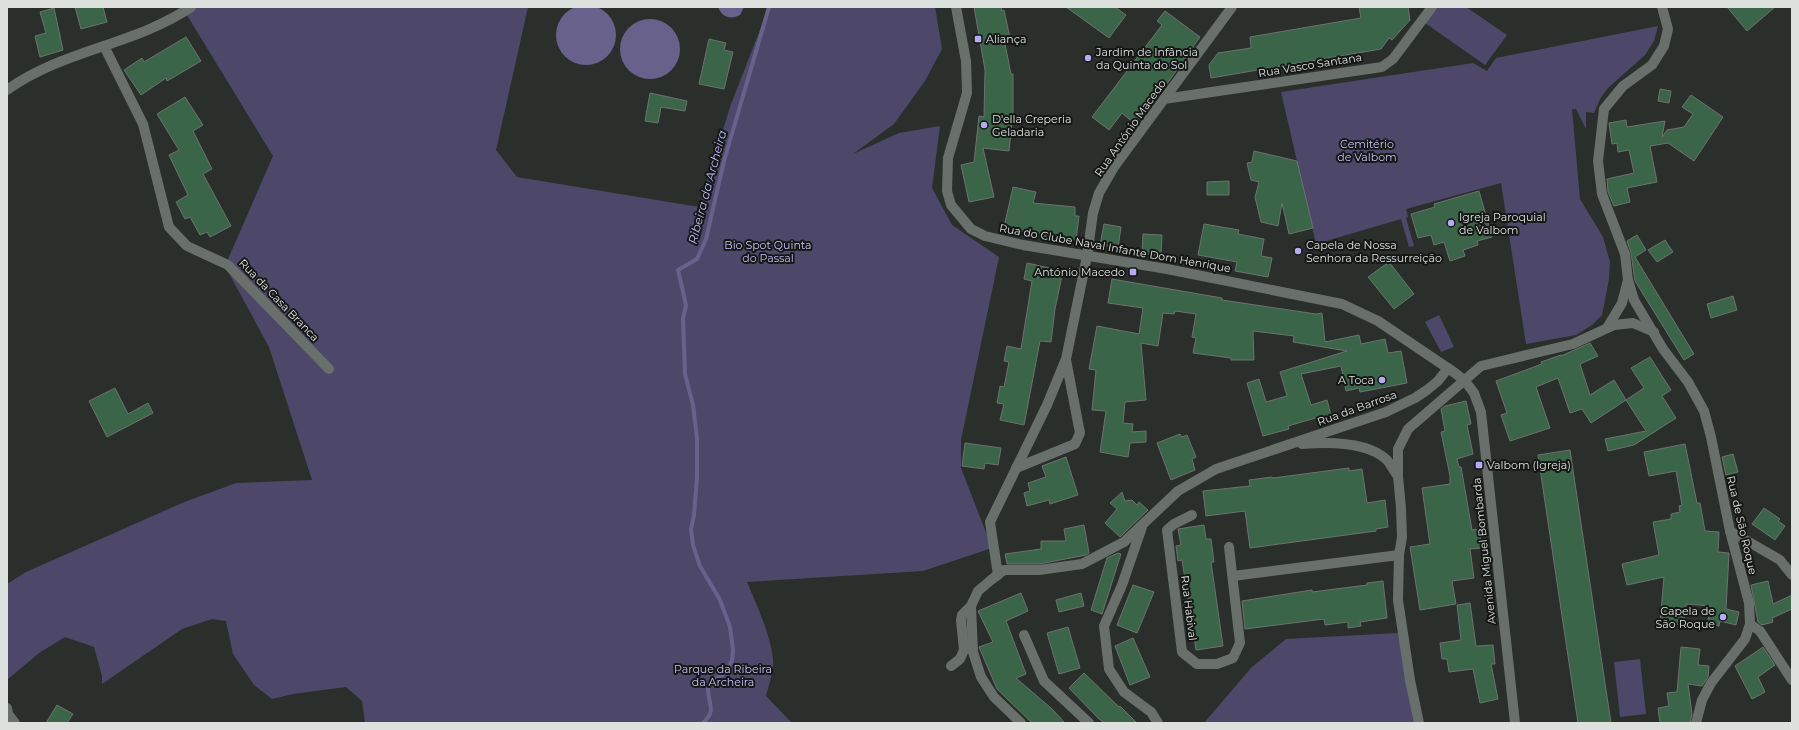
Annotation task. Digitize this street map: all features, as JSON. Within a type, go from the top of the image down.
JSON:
[{"type":"street","points":[[7,90],[22,79],[52,64],[104,46],[168,20],[191,7]]},
{"type":"street","name":"Rua do Clube Naval Infante Dom Henrique","points":[[956,7],[966,61],[967,93],[948,158],[948,191],[951,205],[970,229],[985,236],[1342,304],[1378,321],[1465,381]]},
{"type":"street","name":"Rua António Macedo","points":[[1066,359],[1087,256],[1093,213],[1099,193],[1114,167],[1232,7]]},
{"type":"street","name":"Rua Vasco Santana","points":[[1164,100],[1382,67],[1393,59],[1432,7]]},
{"type":"street","name":"Rua de São Roque","points":[[1662,7],[1668,29],[1664,46],[1652,65],[1623,86],[1604,109],[1598,162],[1602,194],[1624,254],[1628,280],[1634,300],[1663,348],[1688,382],[1704,411],[1711,437],[1730,531],[1749,603],[1750,624],[1745,639],[1711,683],[1702,700],[1696,723]]},
{"type":"street","name":"Rua da Casa Branca","points":[[104,46],[143,124],[169,227],[187,246],[228,265],[329,369]]},
{"type":"street","points":[[1607,328],[1622,303],[1628,280]]},
{"type":"street","points":[[1419,723],[1410,680],[1398,600],[1399,555],[1402,537],[1398,476],[1398,449],[1408,429],[1481,366],[1573,344],[1614,325],[1633,323],[1654,332]]},
{"type":"street","points":[[951,666],[960,659],[964,650],[961,620],[962,615],[971,606],[978,591],[998,575],[990,522],[1047,405],[1066,359]]},
{"type":"street","points":[[1016,468],[1075,444],[1080,433],[1066,359]]},
{"type":"street","name":"Rua da Barrosa","points":[[998,575],[1004,570],[1039,570],[1082,564],[1124,542],[1178,491],[1216,469],[1386,412],[1415,398],[1438,382],[1448,368]]},
{"type":"street","name":"Avenida Miguel Bombarda","points":[[1465,381],[1474,393],[1481,412],[1515,723]]},
{"type":"street","name":"Rua da Barrosa","points":[[1286,446],[1328,442],[1354,446],[1371,451],[1386,460],[1398,476]]},
{"type":"street","name":"Rua Habival","points":[[1192,515],[1174,524],[1167,530],[1182,652],[1197,664],[1217,664],[1233,658],[1240,643],[1229,547]]},
{"type":"street","points":[[1142,525],[1122,585],[1104,626],[1109,669],[1124,692],[1150,712],[1158,723]]},
{"type":"street","points":[[1730,531],[1780,560],[1792,575]]},
{"type":"street","points":[[1233,576],[1399,555]]},
{"type":"street","points":[[971,606],[973,652],[981,677],[994,697],[1021,723]]},
{"type":"street","points":[[1750,624],[1760,631],[1792,680]]},
{"type":"street","points":[[1024,635],[1044,681],[1089,723]]},
{"type":"street","points":[[7,708],[8,714],[15,723]]},
{"type":"green space","points":[[182,7],[528,7],[496,150],[517,177],[699,207],[731,104],[769,7],[935,7],[942,49],[925,81],[894,124],[853,154],[899,133],[940,126],[932,188],[952,225],[999,257],[961,440],[961,468],[992,548],[923,571],[747,582],[763,620],[773,659],[773,668],[766,696],[792,723],[365,723],[362,701],[346,687],[293,694],[272,699],[254,685],[233,654],[226,621],[212,619],[182,629],[102,684],[102,676],[94,647],[65,637],[39,653],[7,680],[7,584],[26,572],[182,503],[236,483],[312,480],[269,347],[225,266],[273,156]]},
{"type":"green space","points":[[1436,7],[1466,7],[1507,35],[1485,65],[1425,23]]},
{"type":"green space","name":"Cemitério de Valbom","points":[[1658,26],[1654,41],[1645,55],[1608,88],[1600,99],[1594,113],[1586,112],[1586,129],[1576,109],[1572,109],[1580,199],[1603,237],[1610,262],[1609,279],[1602,315],[1592,325],[1576,335],[1526,344],[1501,183],[1406,209],[1408,217],[1406,218],[1414,246],[1409,247],[1401,219],[1316,244],[1281,92],[1473,63],[1487,71],[1496,58]]},
{"type":"green space","points":[[1439,315],[1454,347],[1441,352],[1425,322]]},
{"type":"green space","points":[[1398,633],[1421,723],[1204,723],[1251,668],[1286,639]]},
{"type":"green space","points":[[1640,659],[1646,714],[1620,717],[1614,662]]},
{"type":"shaded area","points":[[586,5],[603,10],[611,18],[616,35],[611,52],[603,60],[586,65],[569,60],[561,52],[556,35],[561,18],[569,10]]},
{"type":"shaded area","points":[[718,7],[744,7],[740,15],[736,17],[727,17]]},
{"type":"shaded area","points":[[650,19],[662,21],[675,32],[678,37],[680,49],[678,61],[667,74],[662,77],[650,79],[638,77],[625,66],[622,61],[620,49],[622,37],[633,24],[638,21]]},
{"type":"building","points":[[75,7],[103,7],[107,22],[81,29]]},
{"type":"building","points":[[974,7],[1001,7],[1002,11],[1004,10],[1010,38],[1004,39],[1011,74],[1013,74],[1013,112],[1009,151],[983,148],[994,197],[969,202],[961,165],[974,162],[979,116],[984,117],[985,70]]},
{"type":"building","points":[[1066,7],[1115,7],[1126,15],[1109,38]]},
{"type":"building","points":[[1359,7],[1408,7],[1410,20],[1392,40],[1389,38],[1381,49],[1211,78],[1209,65],[1218,53],[1251,48],[1250,37],[1361,18]]},
{"type":"building","points":[[1727,7],[1775,7],[1747,31]]},
{"type":"building","points":[[54,8],[63,50],[40,57],[35,36],[46,33],[40,12]]},
{"type":"building","points":[[1165,11],[1200,37],[1169,81],[1135,124],[1122,113],[1109,130],[1092,117],[1162,25],[1157,21]]},
{"type":"building","points":[[186,37],[201,61],[167,81],[166,78],[141,95],[124,70],[142,58],[144,62]]},
{"type":"building","points":[[709,39],[726,43],[724,50],[733,52],[724,89],[699,84]]},
{"type":"building","points":[[1660,89],[1671,91],[1669,103],[1658,101]]},
{"type":"building","points":[[650,93],[687,101],[685,111],[661,107],[658,123],[645,121]]},
{"type":"building","points":[[1691,95],[1723,117],[1694,161],[1668,143],[1650,146],[1657,182],[1627,188],[1630,202],[1614,206],[1608,192],[1607,179],[1634,173],[1629,150],[1618,152],[1617,143],[1612,144],[1609,123],[1626,120],[1627,127],[1665,121],[1662,137],[1667,130],[1684,127],[1693,114],[1682,107]]},
{"type":"building","points":[[185,97],[203,125],[193,131],[212,169],[203,174],[231,226],[210,237],[207,232],[200,235],[190,217],[185,219],[176,202],[188,195],[169,155],[179,150],[157,114]]},
{"type":"building","points":[[1254,151],[1297,161],[1313,228],[1289,234],[1282,203],[1278,226],[1261,222],[1255,197],[1259,182],[1251,180],[1247,163],[1252,162]]},
{"type":"building","points":[[1229,181],[1229,195],[1207,195],[1207,182]]},
{"type":"building","points":[[1013,187],[1036,192],[1033,203],[1075,207],[1075,216],[1079,216],[1076,240],[1042,237],[1004,227]]},
{"type":"building","name":"Igreja Paroquial de Valbom","points":[[1479,191],[1492,237],[1477,241],[1478,245],[1463,250],[1465,256],[1450,261],[1444,242],[1434,245],[1431,235],[1418,238],[1411,214],[1435,207],[1434,204]]},
{"type":"building","points":[[1104,224],[1121,227],[1118,248],[1100,245]]},
{"type":"building","points":[[1204,224],[1239,230],[1238,234],[1264,239],[1261,256],[1272,258],[1268,277],[1235,271],[1237,262],[1198,255]]},
{"type":"building","points":[[1143,234],[1162,235],[1161,255],[1142,254]]},
{"type":"building","points":[[1637,235],[1646,250],[1635,257],[1694,354],[1684,360],[1635,281],[1631,253],[1627,241]]},
{"type":"building","points":[[1665,240],[1673,252],[1657,262],[1648,250]]},
{"type":"building","points":[[1389,262],[1414,294],[1394,309],[1368,277]]},
{"type":"building","points":[[1027,263],[1063,271],[1055,309],[1051,342],[1040,341],[1024,425],[1000,420],[1004,404],[997,403],[1000,386],[1004,387],[1009,362],[1004,361],[1007,346],[1021,349],[1032,281],[1024,279]]},
{"type":"building","points":[[1112,279],[1222,298],[1222,300],[1316,314],[1322,313],[1325,342],[1359,335],[1361,344],[1385,339],[1388,353],[1401,351],[1407,383],[1360,392],[1359,388],[1346,391],[1341,366],[1301,374],[1311,405],[1327,400],[1332,419],[1321,423],[1319,417],[1288,426],[1289,429],[1263,436],[1247,383],[1259,379],[1266,402],[1287,396],[1280,372],[1347,351],[1293,342],[1294,336],[1253,331],[1254,360],[1231,360],[1231,358],[1193,353],[1196,338],[1192,337],[1196,314],[1175,311],[1174,314],[1163,313],[1158,346],[1141,343],[1146,400],[1125,402],[1123,423],[1133,424],[1132,432],[1146,431],[1146,442],[1130,443],[1128,457],[1100,452],[1106,411],[1092,410],[1096,370],[1089,369],[1097,326],[1139,334],[1143,308],[1108,303]]},
{"type":"building","points":[[1733,296],[1737,310],[1711,318],[1707,304]]},
{"type":"building","points":[[1590,343],[1598,356],[1580,364],[1590,395],[1614,380],[1626,400],[1591,423],[1582,409],[1570,413],[1558,378],[1536,387],[1550,428],[1510,441],[1501,415],[1507,413],[1496,381],[1542,364],[1541,362],[1561,356]]},
{"type":"building","points":[[1650,357],[1671,390],[1662,396],[1676,418],[1634,445],[1608,451],[1605,439],[1646,431],[1626,400],[1644,388],[1631,368]]},
{"type":"building","points":[[115,388],[128,414],[148,403],[153,413],[107,437],[89,401]]},
{"type":"building","points":[[1466,401],[1471,424],[1467,425],[1473,454],[1457,459],[1459,467],[1461,467],[1472,530],[1479,529],[1482,548],[1470,549],[1474,578],[1452,581],[1456,604],[1420,610],[1410,547],[1430,544],[1422,488],[1450,484],[1450,476],[1441,432],[1445,431],[1441,409],[1445,406]]},
{"type":"building","points":[[1180,434],[1182,437],[1187,435],[1196,457],[1192,459],[1195,470],[1171,480],[1157,443]]},
{"type":"building","points":[[965,443],[1001,448],[998,465],[985,463],[984,469],[962,466]]},
{"type":"building","points":[[1685,444],[1697,503],[1700,503],[1705,531],[1719,532],[1718,552],[1729,553],[1726,609],[1739,612],[1736,625],[1720,621],[1719,626],[1707,624],[1711,606],[1686,604],[1684,625],[1660,623],[1664,577],[1627,585],[1622,564],[1659,555],[1653,522],[1671,519],[1671,514],[1680,512],[1679,506],[1682,505],[1676,471],[1649,476],[1644,452]]},
{"type":"building","points":[[1570,450],[1611,723],[1578,723],[1538,455]]},
{"type":"building","points":[[1733,454],[1738,472],[1726,475],[1722,457]]},
{"type":"building","points":[[1066,457],[1078,495],[1050,504],[1049,500],[1027,506],[1024,493],[1030,491],[1028,483],[1046,477],[1042,466]]},
{"type":"building","points":[[1349,468],[1349,471],[1362,469],[1367,503],[1385,500],[1388,527],[1376,529],[1376,531],[1250,548],[1245,511],[1206,516],[1203,491],[1250,486],[1249,480]]},
{"type":"building","points":[[1122,492],[1125,501],[1132,500],[1137,505],[1139,502],[1148,510],[1120,537],[1105,523],[1117,509],[1110,503]]},
{"type":"building","points":[[1764,508],[1780,519],[1778,521],[1785,526],[1775,540],[1752,524]]},
{"type":"building","points":[[1084,525],[1089,553],[1086,555],[1039,564],[1007,564],[1005,554],[1041,549],[1041,541],[1066,541],[1064,529]]},
{"type":"building","points":[[1204,525],[1206,539],[1211,539],[1214,562],[1211,562],[1223,646],[1196,650],[1182,560],[1178,561],[1176,546],[1181,545],[1178,529]]},
{"type":"building","points":[[1118,553],[1121,554],[1102,614],[1091,610],[1107,558]]},
{"type":"building","points":[[1383,581],[1387,618],[1360,622],[1361,626],[1348,628],[1348,622],[1325,625],[1324,619],[1245,629],[1242,601],[1312,590],[1312,592],[1367,585],[1367,583]]},
{"type":"building","points":[[1768,581],[1773,604],[1792,595],[1792,609],[1772,618],[1773,622],[1762,625],[1758,622],[1751,585]]},
{"type":"building","points":[[1133,585],[1154,592],[1137,633],[1117,625]]},
{"type":"building","points":[[1021,593],[1028,611],[1006,621],[1026,674],[1016,678],[1052,709],[1065,723],[1032,723],[997,689],[979,647],[993,642],[978,611]]},
{"type":"building","points":[[1081,593],[1084,606],[1059,612],[1056,600]]},
{"type":"building","points":[[1470,603],[1476,646],[1493,645],[1495,664],[1491,664],[1498,699],[1480,703],[1473,669],[1449,672],[1447,659],[1442,659],[1440,643],[1461,640],[1457,605]]},
{"type":"building","points":[[1068,627],[1080,668],[1059,674],[1047,633]]},
{"type":"building","points":[[1133,638],[1150,677],[1130,685],[1115,646]]},
{"type":"building","points":[[1681,647],[1700,649],[1698,665],[1709,666],[1708,677],[1702,686],[1688,684],[1692,714],[1690,723],[1660,723],[1658,708],[1669,706],[1667,693],[1677,692]]},
{"type":"building","points":[[1763,647],[1775,665],[1758,677],[1765,692],[1752,699],[1735,666]]},
{"type":"building","points":[[1084,673],[1137,723],[1105,723],[1099,719],[1069,688]]},
{"type":"building","points":[[57,705],[73,714],[67,723],[46,723]]},
{"type":"waterway","name":"Ribeira da Archeira","points":[[703,723],[710,714],[711,710],[708,686],[715,679],[723,675],[732,661],[733,650],[730,627],[720,600],[700,566],[693,545],[691,529],[694,515],[697,477],[697,438],[693,405],[685,374],[683,319],[686,305],[678,270],[697,259],[706,239],[724,161],[769,7]]},
{"type":"place","name":"Aliança","points":[[978,39]]},
{"type":"place","name":"Jardim de Infância da Quinta do Sol","points":[[1088,58]]},
{"type":"place","name":"D'ella Creperia Geladaria","points":[[984,125]]},
{"type":"place","name":"Igreja Paroquial de Valbom","points":[[1451,223]]},
{"type":"place","name":"Capela de Nossa Senhora da Ressurreição","points":[[1298,251]]},
{"type":"place","name":"António Macedo","points":[[1133,272]]},
{"type":"place","name":"A Toca","points":[[1382,380]]},
{"type":"place","name":"Valbom (Igreja)","points":[[1479,465]]},
{"type":"place","name":"Capela de São Roque","points":[[1723,617]]},
{"type":"park label","name":"Bio Spot Quinta do Passal","points":[[768,251]]},
{"type":"park label","name":"Parque da Ribeira da Archeira","points":[[723,675]]}]
